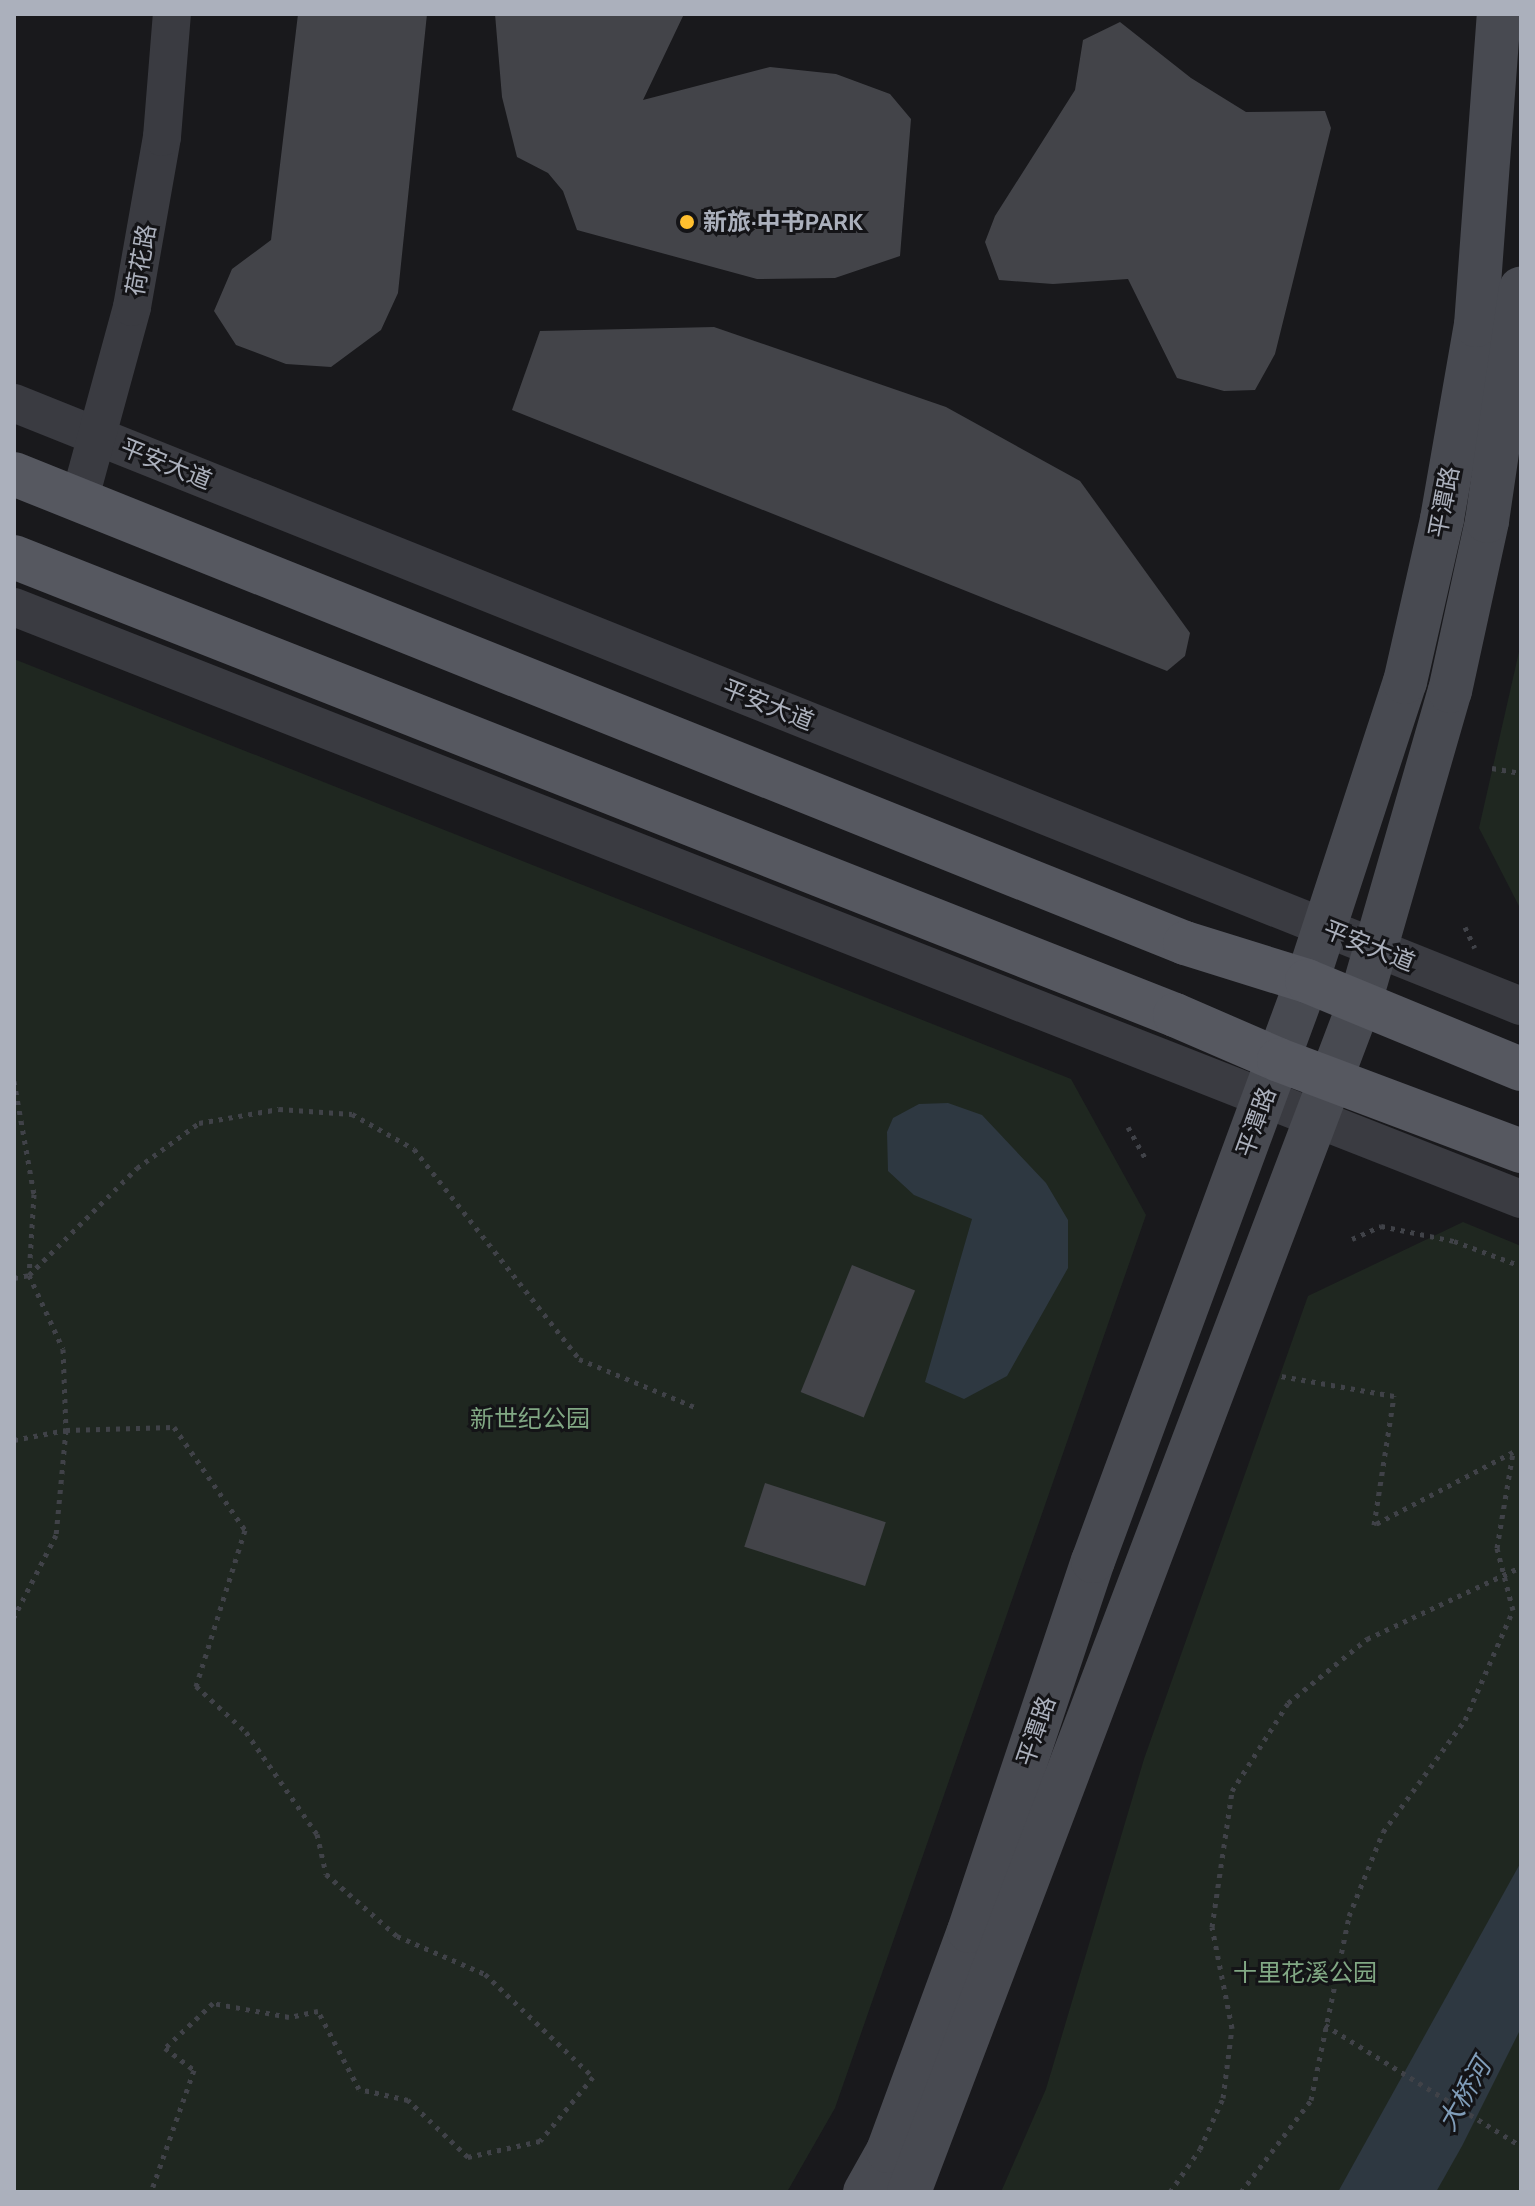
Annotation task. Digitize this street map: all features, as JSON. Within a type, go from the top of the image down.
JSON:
[{"type":"main road","name":"平潭路","points":[[865,2192],[888,2151],[969,1931],[1093,1561],[1307,981],[1405,682],[1442,519],[1476,325],[1499,14]]},
{"type":"main road","name":"平潭路","points":[[909,2192],[1360,1002],[1467,614],[1487,521],[1521,288]]},
{"type":"main road","points":[[14,474],[1185,943],[1307,981],[1521,1069]]},
{"type":"main road","points":[[14,557],[1175,1015],[1272,1079],[1333,1077],[1521,1151]]},
{"type":"street","name":"荷花路","points":[[79,501],[135,292],[162,137],[172,14]]},
{"type":"street","name":"平安大道","points":[[14,403],[1521,1006]]},
{"type":"street","points":[[14,607],[1272,1079],[1317,1119],[1521,1199]]},
{"type":"path","points":[[1492,768],[1521,773]]},
{"type":"path","points":[[14,1081],[34,1194],[29,1275],[63,1349],[66,1430],[56,1535],[14,1617]]},
{"type":"path","points":[[14,1278],[29,1275],[137,1168],[199,1123],[279,1109],[352,1114],[414,1149],[579,1359],[695,1407]]},
{"type":"path","points":[[1128,1127],[1146,1159]]},
{"type":"path","points":[[1352,1239],[1381,1226],[1454,1241],[1521,1266]]},
{"type":"path","points":[[1241,2192],[1311,2100],[1349,1916],[1383,1832],[1465,1720],[1513,1610],[1497,1548],[1513,1452],[1374,1525],[1394,1396],[1281,1376]]},
{"type":"path","points":[[14,1440],[66,1430],[174,1427],[245,1530],[196,1686],[246,1732],[317,1834],[326,1874],[397,1936],[485,1974],[593,2077],[540,2141],[468,2157],[408,2100],[359,2089],[318,2011],[289,2017],[213,2003],[165,2048],[194,2070],[151,2192]]},
{"type":"path","points":[[1170,2192],[1200,2149],[1223,2098],[1232,2028],[1212,1927],[1232,1791],[1288,1703],[1356,1648],[1521,1567]]},
{"type":"path","points":[[1325,2025],[1521,2146]]},
{"type":"green space","points":[[1521,643],[1521,910],[1479,828]]},
{"type":"green space","name":"新世纪公园","points":[[14,659],[1071,1079],[1146,1215],[835,2108],[787,2192],[14,2192]]},
{"type":"green space","name":"十里花溪公园","points":[[1463,1222],[1521,1246],[1521,2192],[1001,2192],[1046,2089],[1144,1759],[1308,1296]]},
{"type":"water","points":[[948,1103],[982,1115],[1046,1183],[1068,1220],[1068,1268],[1007,1376],[964,1399],[925,1382],[972,1219],[914,1195],[888,1171],[887,1132],[893,1118],[919,1104]]},
{"type":"water","name":"大桥河","points":[[1521,1862],[1521,2028],[1462,2146],[1436,2192],[1338,2192]]},
{"type":"building","points":[[298,14],[427,14],[398,293],[381,330],[331,367],[286,364],[236,345],[214,311],[232,269],[271,240]]},
{"type":"building","points":[[495,14],[684,14],[643,100],[770,67],[836,74],[890,94],[911,119],[900,256],[835,278],[757,279],[577,230],[563,191],[548,173],[517,157],[502,97]]},
{"type":"building","points":[[1120,22],[1191,78],[1246,112],[1325,111],[1331,128],[1275,354],[1255,390],[1224,391],[1177,378],[1128,279],[1053,284],[999,280],[985,242],[995,216],[1075,90],[1083,40]]},
{"type":"building","points":[[714,327],[946,407],[1080,481],[1190,633],[1185,656],[1167,671],[512,410],[540,331]]},
{"type":"building","points":[[852,1265],[915,1290],[864,1417],[801,1392]]},
{"type":"building","points":[[765,1483],[886,1522],[865,1586],[744,1547]]},
{"type":"place","name":"新旅·中书PARK","points":[[687,222]]}]
